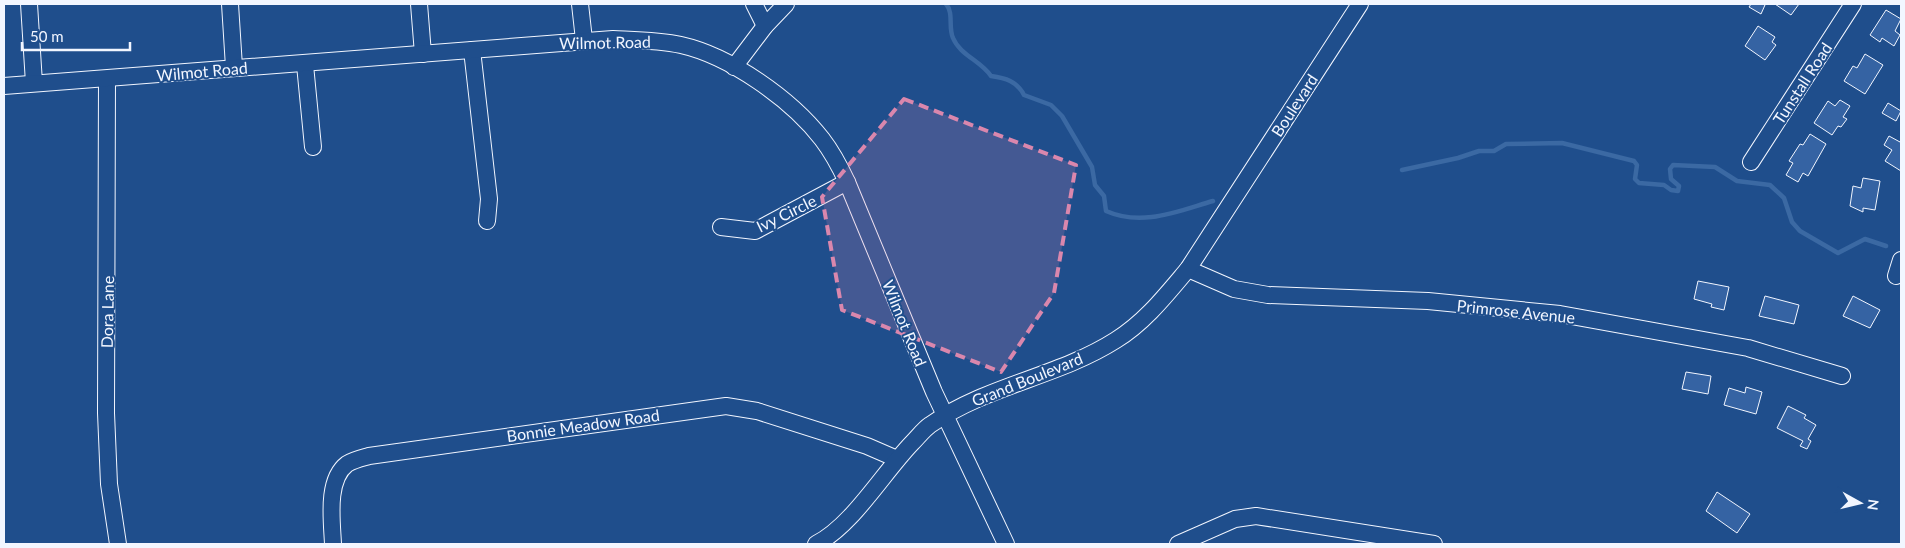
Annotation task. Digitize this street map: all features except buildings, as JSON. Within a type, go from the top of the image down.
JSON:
[{"type":"street","points":[[29,4],[34,83]]},
{"type":"street","points":[[230,4],[234,67]]},
{"type":"street","points":[[420,4],[423,54]]},
{"type":"street","points":[[580,4],[584,40]]},
{"type":"street","points":[[754,4],[765,26]]},
{"type":"street","points":[[734,67],[765,26],[786,4]]},
{"type":"street","name":"Tunstall Road","points":[[1751,162],[1853,4]]},
{"type":"street","name":"Boulevard","points":[[1228,207],[1356,5]]},
{"type":"street","name":"Wilmot Road","points":[[4,86],[612,39],[668,42],[701,52],[734,67],[777,96],[806,121],[822,139],[847,182],[934,392],[1006,544]]},
{"type":"street","points":[[472,50],[489,199],[487,221]]},
{"type":"street","points":[[305,64],[313,147]]},
{"type":"street","name":"Dora Lane","points":[[107,79],[106,413],[110,484],[118,544]]},
{"type":"street","name":"Ivy Circle","points":[[721,227],[755,231],[847,182]]},
{"type":"street","name":"Grand Boulevard","points":[[816,544],[845,522],[897,459],[929,425],[973,399],[1052,370],[1114,342],[1137,326],[1188,269],[1228,207]]},
{"type":"street","points":[[1896,276],[1901,260]]},
{"type":"street","name":"Primrose Avenue","points":[[1188,269],[1234,289],[1268,295],[1428,301],[1560,314],[1748,348],[1842,376]]},
{"type":"street","name":"Bonnie Meadow Road","points":[[334,544],[333,504],[336,479],[345,465],[369,456],[726,406],[757,411],[867,446],[897,459]]},
{"type":"street","points":[[1178,544],[1235,519],[1256,516],[1434,544]]},
{"type":"highlighted area","points":[[904,99],[1076,165],[1054,293],[1001,372],[842,310],[822,197]]},
{"type":"waterway","points":[[946,4],[950,12],[953,38],[965,54],[982,66],[991,76],[1014,83],[1024,95],[1051,105],[1062,116],[1092,167],[1095,185],[1104,196],[1106,211],[1119,216],[1146,218],[1173,213],[1213,201]]},
{"type":"waterway","points":[[1402,170],[1458,158],[1479,151],[1494,151],[1506,144],[1562,143],[1634,161],[1637,165],[1635,179],[1639,183],[1664,185],[1671,190],[1678,191],[1679,186],[1671,179],[1670,169],[1673,165],[1715,167],[1737,181],[1770,185],[1784,198],[1792,222],[1800,231],[1838,253],[1865,239],[1886,246]]}]
